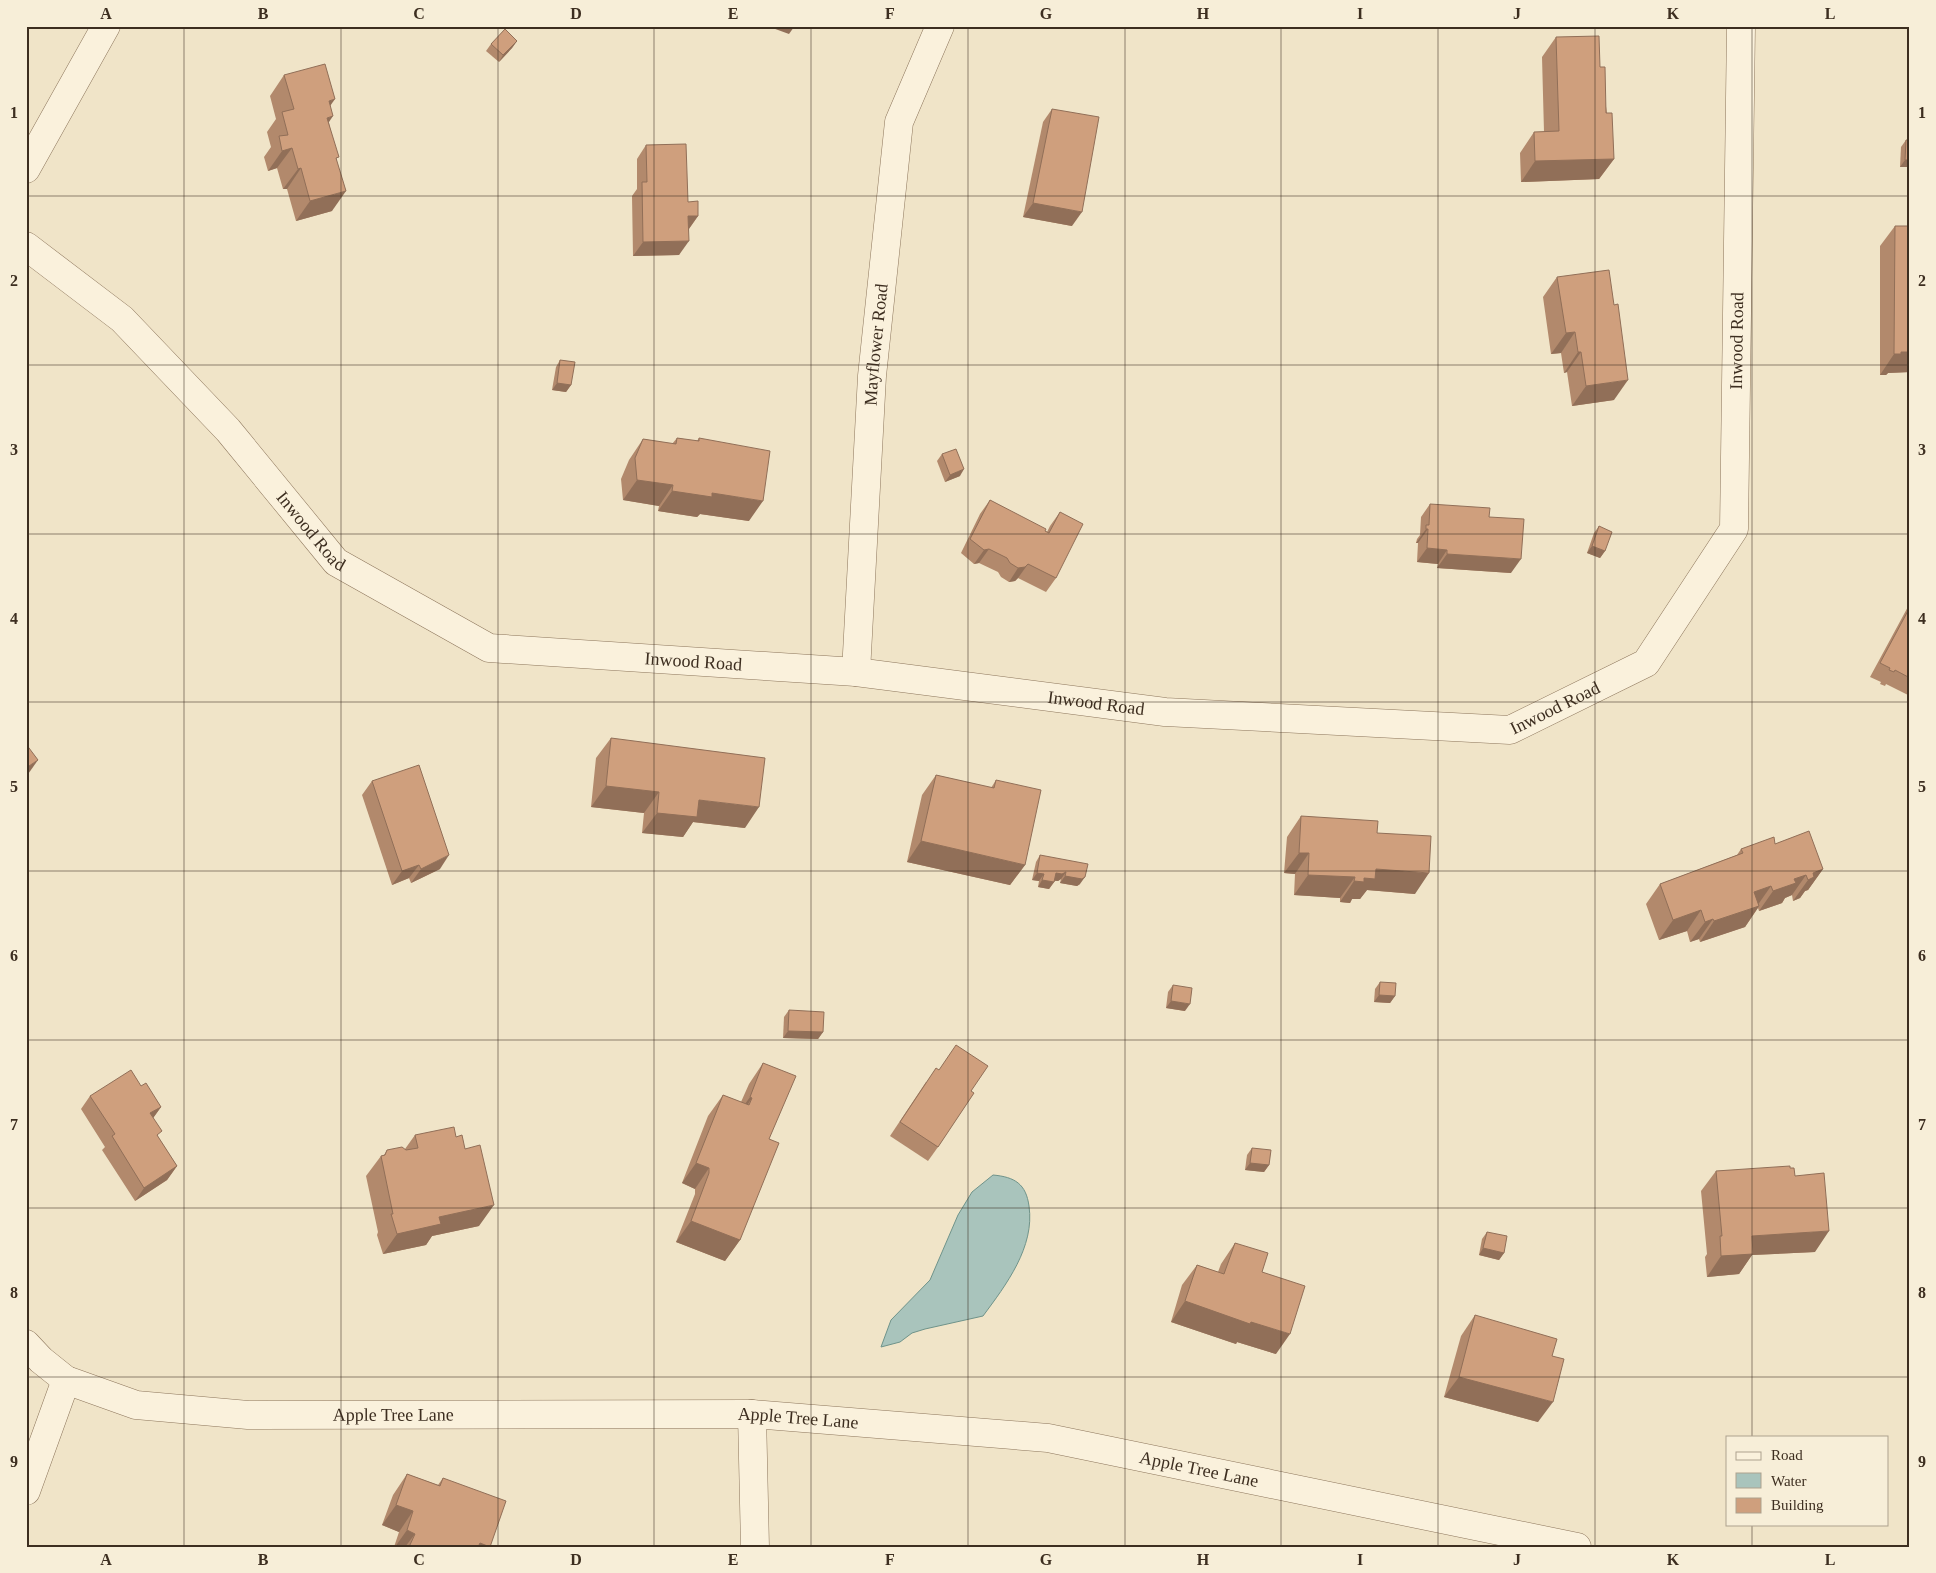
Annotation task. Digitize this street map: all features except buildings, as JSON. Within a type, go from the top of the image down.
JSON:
[{"type":"street","points":[[26,169],[106,26]]},
{"type":"street","name":"Mayflower Road","points":[[856,672],[872,376],[899,122],[940,26]]},
{"type":"street","name":"Inwood Road","points":[[26,246],[122,319],[228,430],[336,562],[489,648],[856,672],[1165,712],[1510,730],[1646,663],[1734,529],[1741,26]]},
{"type":"street","name":"Apple Tree Lane","points":[[26,1344],[41,1360],[66,1380],[136,1405],[248,1415],[752,1414],[1048,1438],[1577,1547]]},
{"type":"street","points":[[26,1491],[66,1380]]},
{"type":"street","points":[[752,1414],[754,1547]]},
{"type":"water","points":[[993,1175],[1018,1183],[1025,1192],[1029,1206],[1028,1236],[1017,1265],[1001,1291],[983,1316],[925,1329],[912,1333],[900,1342],[881,1347],[891,1320],[930,1280],[958,1215],[972,1192]]}]
